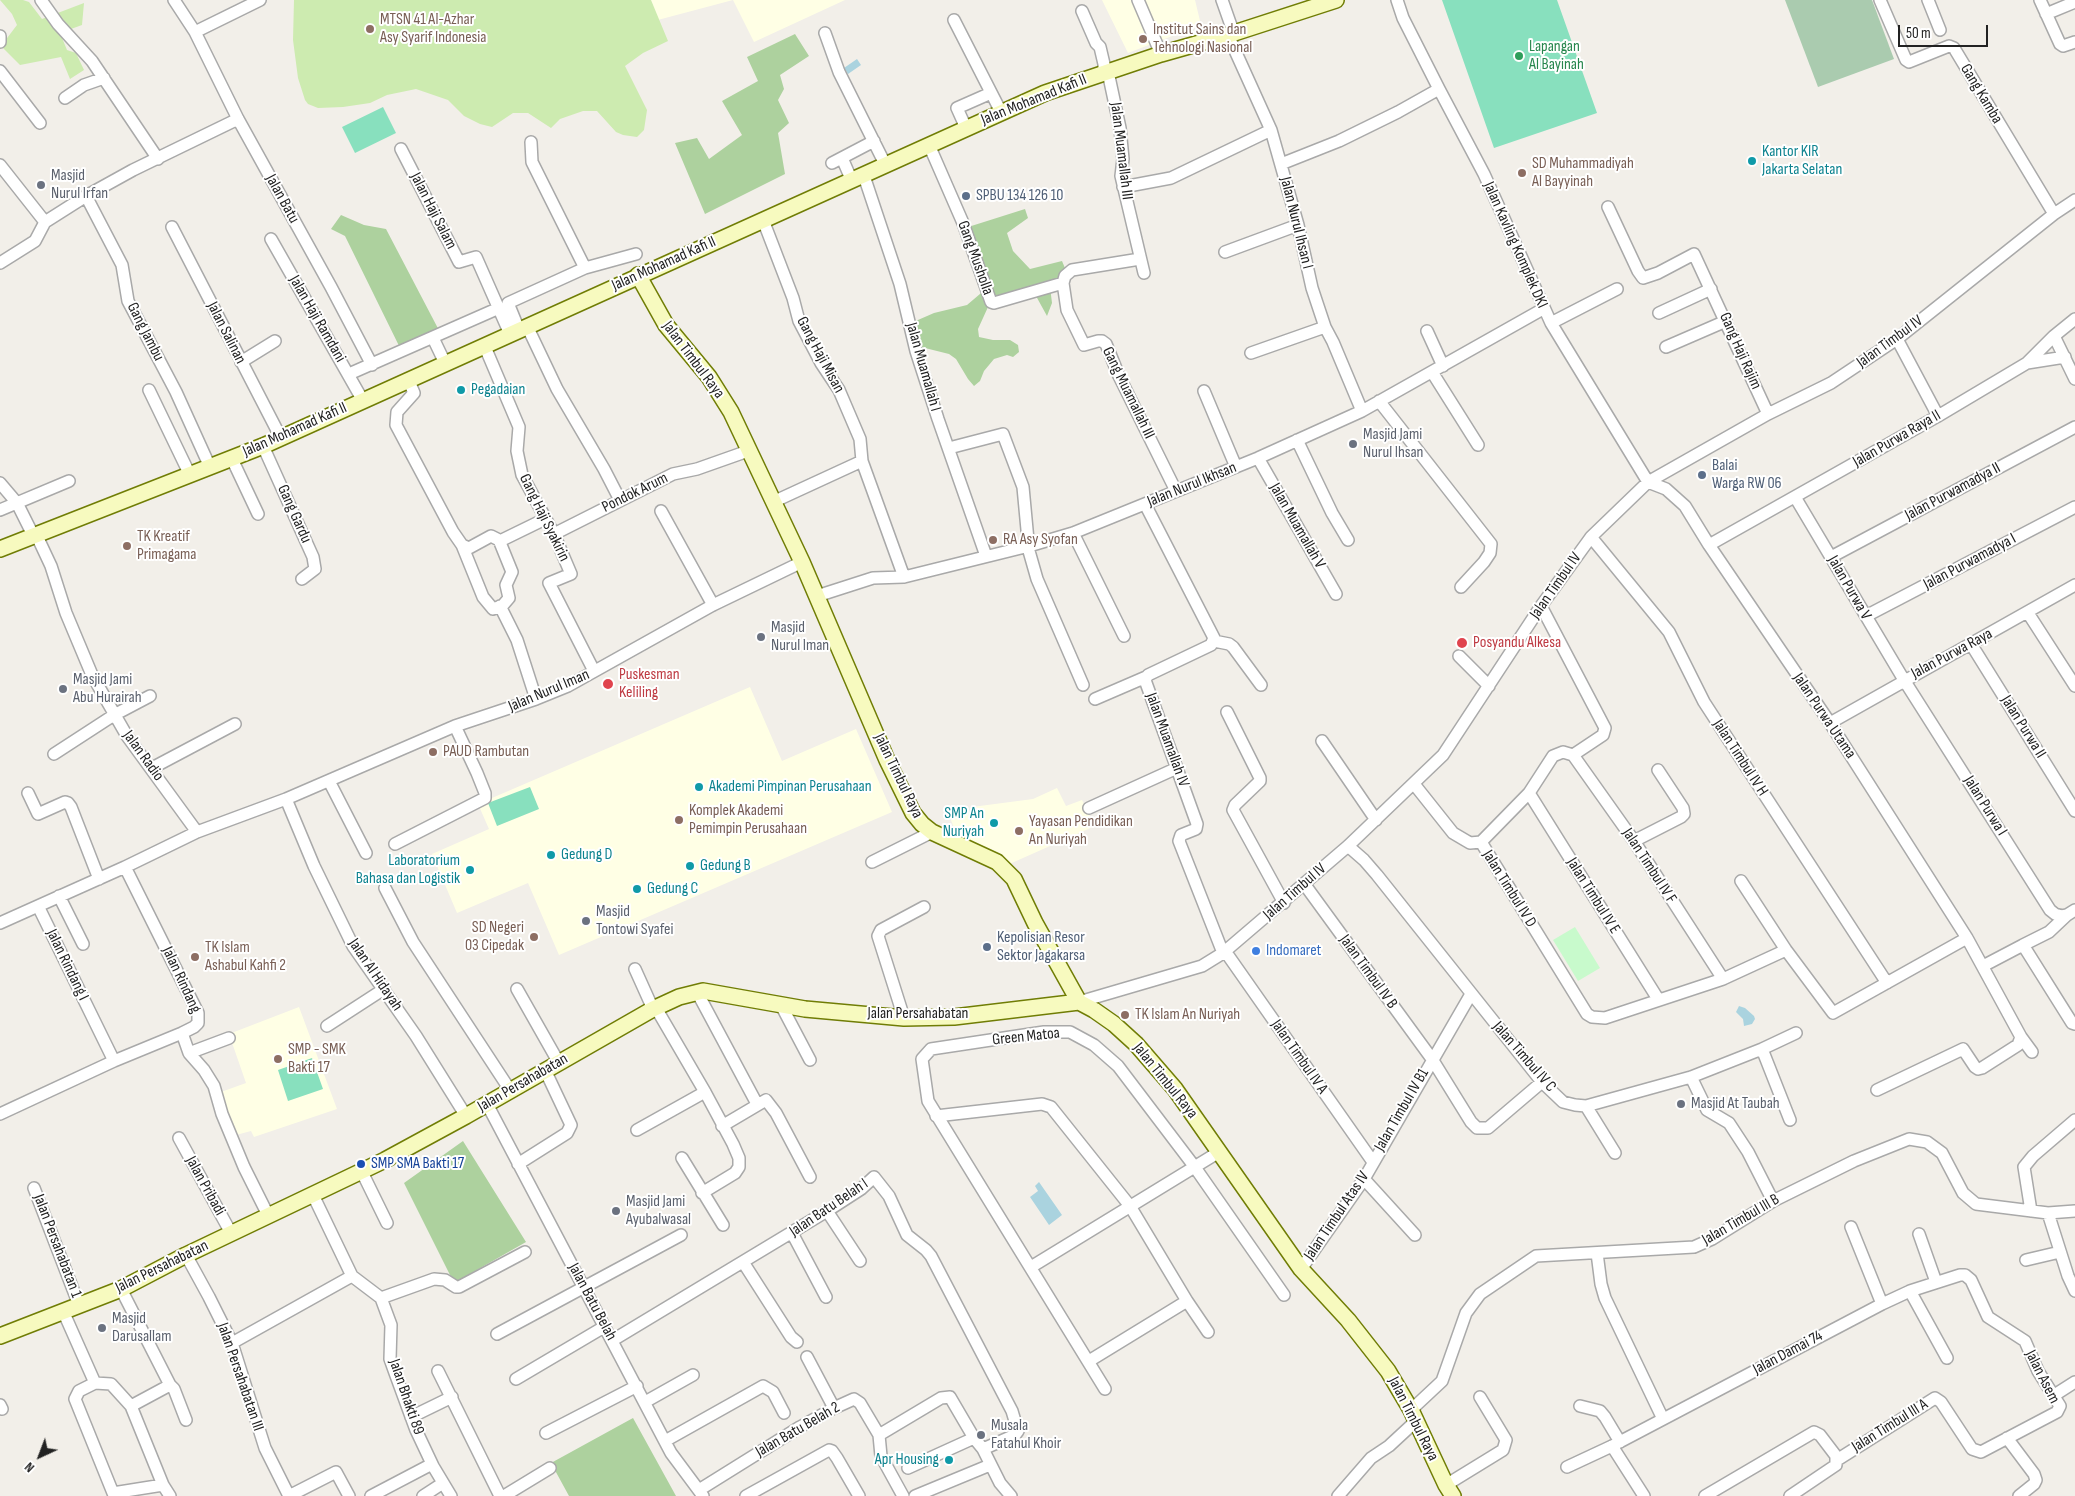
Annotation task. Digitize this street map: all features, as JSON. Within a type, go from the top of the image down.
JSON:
[{"type":"street","points":[[41,0],[58,24],[92,61],[158,160]]},
{"type":"street","name":"Jalan Batu","points":[[174,0],[195,32],[238,119],[331,286],[372,365]]},
{"type":"street","points":[[195,32],[260,0]]},
{"type":"street","points":[[1138,0],[1160,54]]},
{"type":"street","name":"Jalan Nurul Ihsan I","points":[[1222,0],[1231,30],[1271,130],[1298,225],[1312,288],[1325,327],[1362,411]]},
{"type":"street","name":"Jalan Mohamad Kafi II","points":[[0,549],[33,532],[187,467],[232,458],[263,446],[355,385],[408,379],[443,359],[485,347],[518,327],[763,220],[884,163],[929,145],[994,104],[1046,93],[1105,70],[1231,30],[1336,0]]},
{"type":"street","name":"Jalan Kavling Komplek DKI","points":[[1397,0],[1403,18],[1484,174],[1543,309],[1648,482]]},
{"type":"street","name":"Gang Kamba","points":[[1880,0],[1909,62],[1949,46],[1954,48],[2054,214]]},
{"type":"street","points":[[1928,0],[1940,30]]},
{"type":"street","points":[[2040,0],[2060,44],[2063,46],[2075,42]]},
{"type":"street","points":[[2046,14],[2075,2]]},
{"type":"street","name":"Jalan Muamallah III","points":[[1082,12],[1096,43],[1100,47],[1120,128],[1123,159],[1121,176],[1144,272]]},
{"type":"street","points":[[954,20],[994,104],[957,108],[963,122]]},
{"type":"street","points":[[825,33],[839,72],[884,163]]},
{"type":"street","points":[[0,36],[0,42]]},
{"type":"street","points":[[0,71],[40,123]]},
{"type":"street","points":[[65,98],[84,85],[104,78]]},
{"type":"street","points":[[1281,164],[1339,141],[1439,89]]},
{"type":"street","points":[[0,264],[35,240],[45,222],[86,196],[158,160],[189,141],[238,119]]},
{"type":"street","points":[[1123,187],[1171,178],[1271,130]]},
{"type":"street","points":[[531,142],[532,162],[585,268]]},
{"type":"street","name":"Jalan Muamallah I","points":[[875,143],[839,161],[855,178],[900,284],[916,351],[986,556]]},
{"type":"street","name":"Gang Musholla","points":[[929,145],[962,223],[991,302],[994,303],[1063,283]]},
{"type":"street","name":"Jalan Haji Salam","points":[[401,149],[459,262],[476,256],[502,309],[518,327]]},
{"type":"street","points":[[0,165],[45,222]]},
{"type":"street","name":"Gang Jambu","points":[[86,196],[122,265],[128,301],[176,392],[209,464]]},
{"type":"street","name":"Jalan Timbul IV","points":[[1079,1002],[1202,966],[1224,952],[1305,885],[1443,755],[1541,606],[1591,537],[1648,482],[1768,414],[1831,383],[1897,339],[2054,214],[2075,200]]},
{"type":"street","name":"Gang Haji Rajim","points":[[1608,207],[1641,276],[1648,277],[1694,254],[1768,414]]},
{"type":"street","name":"Gang Haji Misan","points":[[763,220],[791,291],[799,321],[821,363],[839,390],[860,439],[862,462],[904,577]]},
{"type":"street","points":[[1225,252],[1298,225]]},
{"type":"street","name":"Jalan Salinan","points":[[172,227],[279,435]]},
{"type":"street","name":"Jalan Haji Ramdani","points":[[271,239],[355,385]]},
{"type":"street","points":[[355,385],[372,365],[434,341],[585,268],[636,254]]},
{"type":"street","points":[[1063,283],[1066,276],[1072,270],[1140,259]]},
{"type":"street","name":"Jalan Timbul Raya","points":[[638,275],[666,325],[709,377],[731,412],[802,562],[887,760],[913,814],[932,832],[997,862],[1014,879],[1035,923],[1079,1002],[1114,1024],[1136,1044],[1175,1089],[1301,1269],[1348,1320],[1388,1371],[1414,1415],[1450,1491]]},
{"type":"street","name":"Gang Muamallah III","points":[[1063,283],[1067,310],[1082,349],[1098,341],[1106,344],[1119,376],[1176,491]]},
{"type":"street","points":[[1551,323],[1617,289]]},
{"type":"street","points":[[1659,313],[1711,289]]},
{"type":"street","points":[[502,309],[518,327],[557,389],[620,500]]},
{"type":"street","name":"Jalan Nurul Ikhsan","points":[[817,596],[873,578],[904,577],[1074,533],[1258,458],[1362,411],[1543,309]]},
{"type":"street","name":"Jalan Purwa Raya II","points":[[1709,545],[2028,363],[2054,336],[2075,319]]},
{"type":"street","points":[[1666,347],[1726,321]]},
{"type":"street","points":[[1251,353],[1325,327]]},
{"type":"street","points":[[1427,331],[1443,366]]},
{"type":"street","points":[[2054,336],[2075,379]]},
{"type":"street","points":[[1897,339],[1938,416]]},
{"type":"street","points":[[434,341],[443,359]]},
{"type":"street","points":[[241,362],[275,342]]},
{"type":"street","name":"Gang Haji Syakirin","points":[[485,347],[519,427],[517,451],[522,474],[554,534],[571,574],[549,583],[594,672]]},
{"type":"street","points":[[2028,363],[2065,357]]},
{"type":"street","points":[[1432,372],[1478,445]]},
{"type":"street","points":[[408,379],[414,393],[396,414],[397,427],[462,544],[486,602],[493,609],[500,606],[509,598],[506,585],[512,572],[499,540],[492,536],[469,548],[462,544]]},
{"type":"street","points":[[148,390],[187,467]]},
{"type":"street","points":[[1204,391],[1236,467]]},
{"type":"street","points":[[1380,401],[1491,544],[1490,553],[1484,562],[1461,587]]},
{"type":"street","name":"Jalan Purwamadya II","points":[[1831,557],[2075,427]]},
{"type":"street","points":[[949,448],[1003,434],[1023,488],[1029,546],[1037,579],[1083,685]]},
{"type":"street","points":[[1297,440],[1332,513],[1348,540]]},
{"type":"street","name":"Gang Gardu","points":[[263,446],[313,557],[315,568],[302,579]]},
{"type":"street","name":"Pondok Arum","points":[[554,534],[672,474],[697,469],[748,451]]},
{"type":"street","points":[[232,458],[258,514]]},
{"type":"street","name":"Jalan Muamallah V","points":[[1258,458],[1336,594]]},
{"type":"street","points":[[773,502],[862,462]]},
{"type":"street","points":[[0,510],[69,481]]},
{"type":"street","name":"Jalan Purwa Utama","points":[[1648,482],[1666,488],[1679,500],[1830,723],[1968,938],[2021,1037],[2032,1052]]},
{"type":"street","name":"Jalan Radio","points":[[0,483],[24,516],[54,573],[66,613],[92,675],[114,715],[127,736],[197,832]]},
{"type":"street","name":"Jalan Purwa V","points":[[1795,497],[1904,680]]},
{"type":"street","points":[[1146,504],[1214,641],[1229,644],[1261,685]]},
{"type":"street","name":"Jalan Purwamadya I","points":[[1866,616],[2075,507]]},
{"type":"street","points":[[661,511],[713,605]]},
{"type":"street","points":[[499,540],[545,519]]},
{"type":"street","points":[[1074,533],[1124,636]]},
{"type":"street","name":"Jalan Timbul IV H","points":[[1591,537],[1669,632],[1704,702],[1887,983]]},
{"type":"street","name":"Jalan Nurul Iman","points":[[286,799],[455,726],[536,699],[568,686],[713,605],[802,562]]},
{"type":"street","name":"Jalan Purwa Raya","points":[[1830,723],[2075,585]]},
{"type":"street","points":[[500,606],[517,640],[536,699]]},
{"type":"street","points":[[1480,842],[1529,793],[1553,756],[1563,752],[1573,755],[1603,735],[1605,728],[1541,606]]},
{"type":"street","points":[[2028,613],[2075,686]]},
{"type":"street","name":"Jalan Muamallah IV","points":[[1214,641],[1211,645],[1146,677],[1145,682],[1197,824],[1196,829],[1181,835],[1179,841],[1224,952]]},
{"type":"street","name":"Jalan Purwa II","points":[[1970,644],[2075,811]]},
{"type":"street","points":[[1458,656],[1489,686]]},
{"type":"street","points":[[1095,699],[1146,677]]},
{"type":"street","name":"Jalan Purwa I","points":[[1904,680],[2050,910],[2061,916],[2071,912]]},
{"type":"street","points":[[54,754],[114,715],[150,696]]},
{"type":"street","points":[[1227,712],[1260,778],[1260,781],[1235,805],[1233,810],[1284,903]]},
{"type":"street","points":[[152,768],[235,724]]},
{"type":"street","points":[[394,844],[485,798],[485,793],[477,773],[455,726]]},
{"type":"street","points":[[1322,742],[1376,820]]},
{"type":"street","name":"Jalan Timbul IV F","points":[[1573,755],[1634,841],[1723,979]]},
{"type":"street","points":[[1089,808],[1178,768]]},
{"type":"street","points":[[1634,841],[1684,814],[1683,808],[1658,770]]},
{"type":"street","points":[[329,781],[366,853]]},
{"type":"street","name":"Jalan Timbul IV D","points":[[1414,784],[1453,833],[1470,843],[1476,844],[1480,842],[1588,1014],[1599,1019],[1605,1018],[1658,999]]},
{"type":"street","points":[[28,793],[35,812],[38,814],[65,802],[68,803],[99,879]]},
{"type":"street","name":"Jalan Timbul IV E","points":[[1529,793],[1658,999]]},
{"type":"street","points":[[0,923],[125,867],[197,832],[286,799]]},
{"type":"street","name":"Jalan Al Hidayah","points":[[286,799],[314,866],[353,946],[416,1036],[466,1116]]},
{"type":"street","points":[[872,862],[932,832]]},
{"type":"street","name":"Jalan Timbul IV C","points":[[1348,846],[1377,875],[1542,1082],[1563,1102],[1586,1106],[1691,1077],[1762,1049],[1796,1033]]},
{"type":"street","name":"Jalan Rindang","points":[[0,1114],[114,1061],[182,1033],[198,1023],[198,1013],[125,867]]},
{"type":"street","points":[[1741,881],[1786,950],[1833,1013],[1968,938]]},
{"type":"street","name":"Jalan Timbul IV B","points":[[1305,885],[1432,1059],[1470,1122],[1477,1128],[1488,1128],[1542,1082]]},
{"type":"street","points":[[385,888],[414,942],[510,1090]]},
{"type":"street","points":[[59,896],[83,944]]},
{"type":"street","name":"Jalan Rindang I","points":[[38,906],[114,1061]]},
{"type":"street","points":[[904,1018],[878,936],[881,930],[924,907]]},
{"type":"street","points":[[1982,966],[2049,932],[2071,912]]},
{"type":"street","points":[[2023,945],[2072,1023],[2075,1024]]},
{"type":"street","points":[[1658,999],[1723,979],[1786,950]]},
{"type":"street","name":"Jalan Timbul IV A","points":[[1224,952],[1372,1162]]},
{"type":"street","points":[[635,968],[654,1008],[705,1092],[739,1158],[739,1167],[736,1173],[702,1193]]},
{"type":"street","points":[[327,1026],[384,989]]},
{"type":"street","points":[[517,989],[552,1066],[571,1125],[567,1132],[518,1164]]},
{"type":"street","points":[[697,992],[757,1104]]},
{"type":"street","name":"Jalan Persahabatan","points":[[0,1336],[121,1289],[231,1233],[314,1195],[361,1170],[386,1160],[654,1008],[679,997],[697,992],[714,992],[781,1005],[904,1018],[954,1016],[1079,1002]]},
{"type":"street","name":"Jalan Timbul IV B1","points":[[1372,1162],[1471,994]]},
{"type":"street","points":[[781,1005],[810,1060]]},
{"type":"street","name":"Green Matoa","points":[[1105,1389],[928,1101],[922,1059],[931,1049],[1044,1032],[1070,1032],[1094,1045],[1118,1066],[1194,1166],[1284,1295]]},
{"type":"street","points":[[182,1033],[190,1053],[214,1086],[222,1114],[244,1167],[268,1215]]},
{"type":"street","points":[[1876,1090],[1963,1049],[1978,1069],[1982,1068],[2018,1045],[2021,1037]]},
{"type":"street","points":[[190,1053],[229,1038]]},
{"type":"street","points":[[1762,1049],[1790,1120]]},
{"type":"street","points":[[1691,1077],[1707,1110],[1729,1123],[1748,1152],[1773,1200]]},
{"type":"street","points":[[637,1130],[705,1092]]},
{"type":"street","points":[[722,1126],[757,1104],[763,1101],[768,1102],[810,1177]]},
{"type":"street","points":[[928,1101],[924,1110],[944,1139],[951,1140]]},
{"type":"street","name":"Jalan Batu Belah","points":[[487,1104],[672,1454],[701,1493]]},
{"type":"street","points":[[936,1116],[1047,1105],[1055,1110],[1130,1206],[1187,1301],[1208,1332]]},
{"type":"street","points":[[1586,1106],[1615,1153]]},
{"type":"street","points":[[2031,1211],[2024,1167],[2033,1156],[2075,1120]]},
{"type":"street","name":"Jalan Pribadi","points":[[179,1138],[231,1233]]},
{"type":"street","name":"Jalan Timbul III B","points":[[1338,1496],[1371,1458],[1389,1446],[1442,1381],[1466,1313],[1480,1294],[1536,1256],[1694,1247],[1712,1239],[1773,1200],[1854,1161],[1909,1139],[1927,1142],[1942,1153],[1963,1193],[1976,1204],[2048,1213]]},
{"type":"street","points":[[1031,1267],[1219,1152]]},
{"type":"street","points":[[682,1158],[723,1225]]},
{"type":"street","name":"Jalan Timbul Atas IV","points":[[1301,1269],[1364,1179],[1372,1162]]},
{"type":"street","points":[[361,1170],[387,1223]]},
{"type":"street","name":"Jalan Batu Belah I","points":[[613,1340],[746,1266],[792,1233],[862,1189],[874,1177],[889,1196],[908,1235],[931,1256],[988,1364],[1017,1426],[1018,1431],[1015,1435],[983,1449]]},
{"type":"street","points":[[1364,1179],[1415,1235]]},
{"type":"street","name":"Jalan Persahabatan 1","points":[[34,1188],[79,1305]]},
{"type":"street","points":[[314,1195],[352,1276],[381,1298],[434,1279],[445,1280],[459,1287],[525,1252]]},
{"type":"street","points":[[827,1211],[860,1261]]},
{"type":"street","points":[[2075,1211],[2048,1213],[2060,1252],[2072,1275],[2075,1291]]},
{"type":"street","points":[[1851,1227],[1882,1304]]},
{"type":"street","points":[[792,1233],[826,1297]]},
{"type":"street","points":[[1919,1234],[1936,1282]]},
{"type":"street","points":[[497,1334],[681,1235]]},
{"type":"street","points":[[2026,1260],[2060,1252]]},
{"type":"street","points":[[1597,1253],[1600,1284],[1605,1298],[1663,1419]]},
{"type":"street","name":"Jalan Persahabatan III","points":[[186,1255],[232,1343],[265,1448],[289,1496]]},
{"type":"street","points":[[746,1266],[790,1337],[797,1342]]},
{"type":"street","name":"Jalan Damai 74","points":[[1567,1466],[1616,1444],[1882,1304],[1936,1282],[1960,1275],[1965,1275],[1969,1278]]},
{"type":"street","points":[[232,1343],[352,1276]]},
{"type":"street","name":"Jalan Asem","points":[[1969,1278],[1988,1317],[2025,1341],[2038,1371],[2060,1406],[2057,1412]]},
{"type":"street","points":[[121,1289],[170,1386],[174,1389],[186,1420]]},
{"type":"street","points":[[1910,1292],[1947,1358]]},
{"type":"street","name":"Jalan Bhakti 89","points":[[381,1298],[391,1325],[390,1359],[411,1417],[432,1464],[451,1496]]},
{"type":"street","points":[[1089,1361],[1187,1301]]},
{"type":"street","points":[[63,1311],[95,1383]]},
{"type":"street","points":[[516,1379],[604,1327]]},
{"type":"street","points":[[807,1357],[834,1408]]},
{"type":"street","points":[[438,1371],[502,1496],[550,1468]]},
{"type":"street","points":[[645,1402],[693,1375]]},
{"type":"street","points":[[2053,1396],[2075,1382]]},
{"type":"street","points":[[163,1485],[113,1493],[75,1399],[79,1391],[95,1383],[111,1384],[131,1406],[163,1485],[170,1496]]},
{"type":"street","points":[[131,1406],[170,1386]]},
{"type":"street","points":[[546,1433],[636,1386]]},
{"type":"street","points":[[665,1441],[763,1386],[773,1392],[784,1412]]},
{"type":"street","points":[[879,1435],[946,1396],[952,1400],[974,1438],[983,1449],[990,1465],[1011,1496]]},
{"type":"street","points":[[411,1417],[452,1397]]},
{"type":"street","points":[[1450,1491],[1503,1450],[1506,1440],[1480,1397]]},
{"type":"street","name":"Jalan Timbul III A","points":[[1837,1460],[1935,1398],[1941,1402],[1972,1449],[1981,1452],[2057,1412]]},
{"type":"street","name":"Jalan Batu Belah 2","points":[[701,1493],[834,1408],[850,1400],[858,1400],[879,1435],[881,1456],[903,1496]]},
{"type":"street","points":[[1580,1406],[1600,1412],[1606,1417],[1616,1444],[1644,1496]]},
{"type":"street","points":[[1705,1496],[1814,1432],[1820,1434],[1837,1460],[1834,1467],[1790,1496]]},
{"type":"street","points":[[908,1468],[974,1438]]},
{"type":"street","points":[[2007,1438],[2034,1474],[2036,1480],[2023,1493]]},
{"type":"street","points":[[746,1496],[829,1450],[837,1458],[859,1496]]},
{"type":"street","points":[[371,1496],[432,1464]]},
{"type":"street","points":[[915,1496],[990,1465]]},
{"type":"street","points":[[289,1496],[336,1472],[349,1496]]},
{"type":"street","points":[[423,1496],[443,1483]]},
{"type":"shaded area","points":[[646,0],[733,0],[654,21]]},
{"type":"shaded area","points":[[733,0],[845,0],[754,42]]},
{"type":"shaded area","name":"Institut Sains dan Tehnologi Nasional","points":[[1102,0],[1195,0],[1201,25],[1128,53]]},
{"type":"shaded area","points":[[1785,0],[1872,0],[1894,59],[1818,87]]},
{"type":"shaded area","name":"Komplek Akademi Pemimpin Perusahaan","points":[[750,687],[782,761],[856,729],[892,812],[559,955],[528,883],[457,913],[432,854],[489,829],[478,804]]},
{"type":"shaded area","name":"Yayasan Pendidikan An Nuriyah","points":[[1057,788],[1066,806],[1082,800],[1095,826],[996,870],[957,836],[951,820],[974,811],[972,807],[1033,799]]},
{"type":"shaded area","name":"SMP - SMK Bakti 17","points":[[299,1007],[337,1109],[254,1137],[251,1131],[236,1135],[221,1092],[246,1083],[229,1034]]},
{"type":"green space","points":[[0,0],[23,0],[29,2],[42,19],[84,3],[82,25],[60,33],[67,50],[76,53],[84,70],[70,79],[61,57],[20,65],[1,46],[17,25],[12,14]]},
{"type":"green space","points":[[294,0],[651,0],[668,41],[643,53],[625,66],[647,110],[644,130],[637,137],[616,132],[597,111],[583,111],[560,119],[551,128],[528,113],[513,113],[492,127],[480,124],[464,116],[448,100],[416,89],[387,95],[370,103],[318,108],[308,104],[305,100],[298,78],[293,40]]},
{"type":"green space","name":"Lapangan Al Bayinah","points":[[1442,0],[1557,0],[1597,113],[1494,148]]},
{"type":"green space","points":[[795,34],[809,56],[780,75],[784,89],[778,100],[789,123],[778,133],[785,174],[705,214],[675,143],[697,138],[709,159],[742,135],[722,101],[758,81],[747,57]]},
{"type":"green space","points":[[383,107],[396,133],[355,153],[342,127]]},
{"type":"green space","points":[[1025,209],[1028,218],[1007,233],[1013,251],[1030,269],[1062,261],[1067,273],[1050,287],[1052,303],[1047,316],[1036,296],[1014,293],[993,296],[978,329],[979,337],[993,340],[1010,340],[1018,345],[1019,352],[1013,357],[1007,355],[994,359],[984,371],[980,381],[974,386],[956,359],[949,354],[921,347],[915,340],[911,323],[934,313],[967,305],[987,288],[965,228]]},
{"type":"green space","points":[[341,215],[364,225],[386,229],[443,338],[404,356],[345,236],[331,229]]},
{"type":"green space","points":[[530,787],[539,809],[497,826],[488,803]]},
{"type":"green space","points":[[1575,927],[1600,968],[1578,981],[1553,940]]},
{"type":"green space","points":[[312,1058],[323,1089],[288,1101],[278,1070]]},
{"type":"green space","points":[[463,1141],[526,1242],[454,1283],[404,1183]]},
{"type":"green space","points":[[633,1418],[676,1496],[569,1496],[551,1463]]},
{"type":"water","points":[[857,59],[861,65],[848,74],[844,68]]},
{"type":"water","points":[[1739,1006],[1745,1008],[1754,1016],[1755,1019],[1752,1024],[1744,1026],[1743,1019],[1736,1012]]},
{"type":"water","points":[[1039,1182],[1062,1215],[1049,1225],[1030,1197],[1038,1191],[1035,1186]]},
{"type":"place","name":"MTSN 41 Al-Azhar Asy Syarif Indonesia","points":[[370,29]]},
{"type":"place","name":"Institut Sains dan Tehnologi Nasional","points":[[1143,39]]},
{"type":"place","name":"Lapangan Al Bayinah","points":[[1519,56]]},
{"type":"place","name":"Kantor KIR Jakarta Selatan","points":[[1752,161]]},
{"type":"place","name":"SD Muhammadiyah Al Bayyinah","points":[[1522,173]]},
{"type":"place","name":"Masjid Nurul Irfan","points":[[41,185]]},
{"type":"place","name":"SPBU 134 126 10","points":[[966,196]]},
{"type":"place","name":"Pegadaian","points":[[461,390]]},
{"type":"place","name":"Masjid Jami Nurul Ihsan","points":[[1353,444]]},
{"type":"place","name":"Balai Warga RW 06","points":[[1702,475]]},
{"type":"place","name":"RA Asy Syofan","points":[[993,540]]},
{"type":"place","name":"TK Kreatif Primagama","points":[[127,546]]},
{"type":"place","name":"Masjid Nurul Iman","points":[[761,637]]},
{"type":"place","name":"Posyandu Alkesa","points":[[1462,643]]},
{"type":"place","name":"Puskesman Keliling","points":[[608,684]]},
{"type":"place","name":"Masjid Jami Abu Hurairah","points":[[63,689]]},
{"type":"place","name":"PAUD Rambutan","points":[[433,752]]},
{"type":"place","name":"Akademi Pimpinan Perusahaan","points":[[699,787]]},
{"type":"place","name":"Komplek Akademi Pemimpin Perusahaan","points":[[679,820]]},
{"type":"place","name":"SMP An Nuriyah","points":[[994,823]]},
{"type":"place","name":"Yayasan Pendidikan An Nuriyah","points":[[1019,831]]},
{"type":"place","name":"Gedung D","points":[[551,855]]},
{"type":"place","name":"Gedung B","points":[[690,866]]},
{"type":"place","name":"Laboratorium Bahasa dan Logistik","points":[[470,870]]},
{"type":"place","name":"Gedung C","points":[[637,889]]},
{"type":"place","name":"Masjid Tontowi Syafei","points":[[586,921]]},
{"type":"place","name":"SD Negeri 03 Cipedak","points":[[534,937]]},
{"type":"place","name":"Kepolisian Resor Sektor Jagakarsa","points":[[987,947]]},
{"type":"place","name":"Indomaret","points":[[1256,951]]},
{"type":"place","name":"TK Islam Ashabul Kahfi 2","points":[[195,957]]},
{"type":"place","name":"TK Islam An Nuriyah","points":[[1125,1015]]},
{"type":"place","name":"SMP - SMK Bakti 17","points":[[278,1059]]},
{"type":"place","name":"Masjid At Taubah","points":[[1681,1104]]},
{"type":"place","name":"SMP SMA Bakti 17","points":[[361,1164]]},
{"type":"place","name":"Masjid Jami Ayubalwasal","points":[[616,1211]]},
{"type":"place","name":"Masjid Darusallam","points":[[102,1328]]},
{"type":"place","name":"Musala Fatahul Khoir","points":[[981,1435]]},
{"type":"place","name":"Apr Housing","points":[[949,1460]]}]
